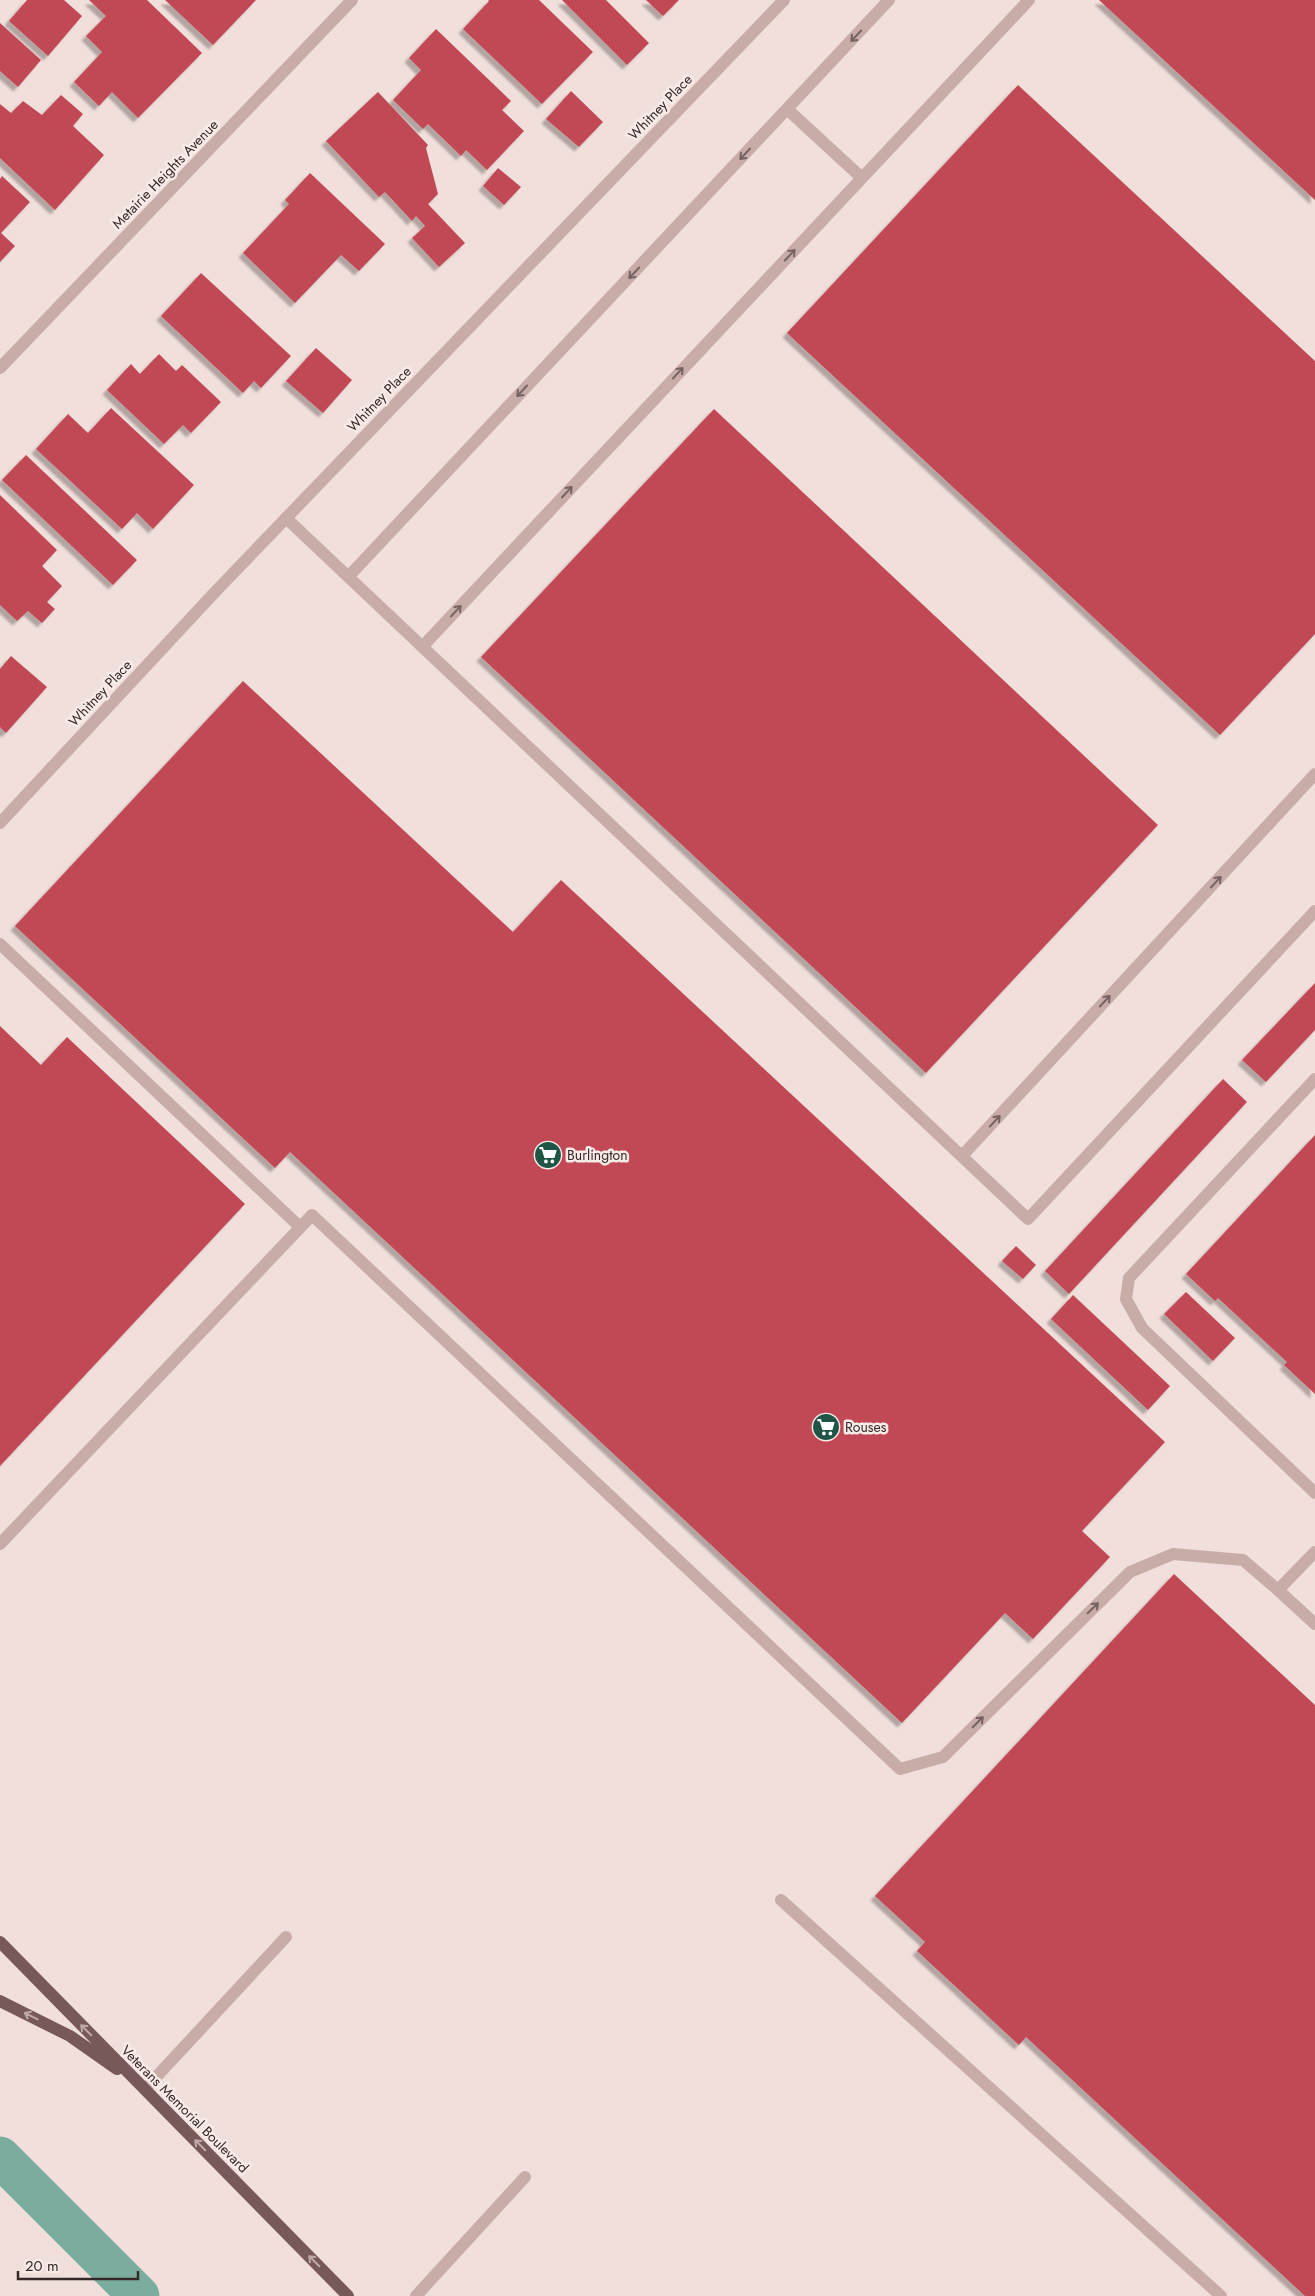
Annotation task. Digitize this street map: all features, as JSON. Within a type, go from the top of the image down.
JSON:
[{"type":"main road","name":"Veterans Memorial Boulevard","points":[[0,1942],[348,2296]]},
{"type":"main road","points":[[0,2001],[70,2036],[145,2090]]},
{"type":"street","name":"Metairie Heights Avenue","points":[[0,368],[352,0]]},
{"type":"street","name":"Whitney Place","points":[[0,823],[286,518],[784,0]]},
{"type":"street","points":[[349,576],[889,0]]},
{"type":"street","points":[[423,646],[1029,0]]},
{"type":"street","points":[[787,109],[862,178]]},
{"type":"street","points":[[286,518],[1028,1219],[1315,911]]},
{"type":"street","points":[[962,1156],[1315,774]]},
{"type":"street","points":[[0,944],[300,1228]]},
{"type":"street","points":[[1315,1079],[1130,1278],[1126,1299],[1142,1328],[1315,1493]]},
{"type":"street","points":[[0,1544],[312,1215],[900,1769],[944,1757],[1130,1572],[1173,1554],[1243,1560],[1315,1624]]},
{"type":"street","points":[[1278,1590],[1315,1552]]},
{"type":"street","points":[[781,1900],[1221,2296]]},
{"type":"street","points":[[145,2090],[286,1937]]},
{"type":"street","points":[[416,2296],[525,2177]]},
{"type":"building","points":[[27,0],[64,0],[82,16],[48,56],[9,21]]},
{"type":"building","points":[[89,0],[147,0],[202,53],[138,118],[112,92],[99,106],[74,82],[102,52],[86,36],[106,16]]},
{"type":"building","points":[[165,0],[256,0],[213,45]]},
{"type":"building","points":[[488,0],[539,0],[593,52],[542,104],[463,29]]},
{"type":"building","points":[[562,0],[606,0],[649,43],[627,65]]},
{"type":"building","points":[[646,0],[679,0],[663,16]]},
{"type":"building","points":[[1099,0],[1315,0],[1315,200]]},
{"type":"building","points":[[0,23],[41,60],[18,87],[0,71]]},
{"type":"building","points":[[436,29],[511,101],[502,110],[524,131],[487,170],[466,150],[461,156],[428,124],[423,129],[393,100],[421,70],[409,58]]},
{"type":"building","points":[[1018,85],[1315,361],[1315,634],[1220,735],[787,333]]},
{"type":"building","points":[[571,91],[603,122],[579,147],[546,119]]},
{"type":"building","points":[[378,92],[428,145],[426,148],[438,194],[428,204],[465,243],[439,267],[412,238],[425,226],[416,216],[412,221],[385,192],[379,197],[326,141]]},
{"type":"building","points":[[61,95],[83,114],[73,126],[104,155],[55,210],[0,158],[0,104],[11,113],[23,101],[42,115]]},
{"type":"building","points":[[498,168],[521,187],[504,205],[483,186]]},
{"type":"building","points":[[310,173],[385,244],[359,271],[341,255],[295,303],[243,253],[289,204],[285,200]]},
{"type":"building","points":[[2,176],[30,202],[1,233],[15,246],[0,262],[0,179]]},
{"type":"building","points":[[201,273],[291,356],[261,388],[254,381],[243,393],[161,316]]},
{"type":"building","points":[[316,348],[352,380],[323,413],[286,381]]},
{"type":"building","points":[[159,354],[176,371],[182,365],[221,402],[191,433],[183,425],[164,444],[107,390],[131,364],[140,374]]},
{"type":"building","points":[[111,408],[194,485],[153,529],[137,513],[122,529],[36,449],[68,414],[88,433]]},
{"type":"building","points":[[714,409],[1158,825],[926,1073],[481,657]]},
{"type":"building","points":[[26,455],[137,560],[113,585],[2,480]]},
{"type":"building","points":[[0,495],[57,550],[42,566],[62,586],[47,602],[55,609],[42,623],[28,611],[17,621],[0,605]]},
{"type":"building","points":[[11,656],[47,687],[6,733],[0,727],[0,669]]},
{"type":"building","points":[[243,681],[513,932],[561,880],[1165,1442],[1082,1531],[1110,1557],[1033,1639],[1005,1613],[902,1723],[290,1152],[275,1168],[15,926]]},
{"type":"building","points":[[1315,983],[1315,1030],[1266,1082],[1242,1060]]},
{"type":"building","points":[[0,1026],[41,1065],[67,1037],[245,1204],[0,1466]]},
{"type":"building","points":[[1223,1079],[1247,1102],[1069,1294],[1045,1271]]},
{"type":"building","points":[[1315,1135],[1315,1394],[1284,1365],[1287,1362],[1218,1298],[1215,1301],[1186,1274]]},
{"type":"building","points":[[1016,1246],[1036,1265],[1023,1279],[1002,1261]]},
{"type":"building","points":[[1186,1292],[1235,1338],[1213,1361],[1164,1314]]},
{"type":"building","points":[[1073,1295],[1170,1386],[1148,1410],[1051,1319]]},
{"type":"building","points":[[1174,1574],[1315,1705],[1315,2296],[1305,2296],[1026,2037],[1019,2045],[917,1951],[925,1942],[875,1896]]},
{"type":"waterway","points":[[0,2157],[139,2296]]},
{"type":"place","name":"Burlington","points":[[548,1155]]},
{"type":"place","name":"Rouses","points":[[826,1427]]}]
